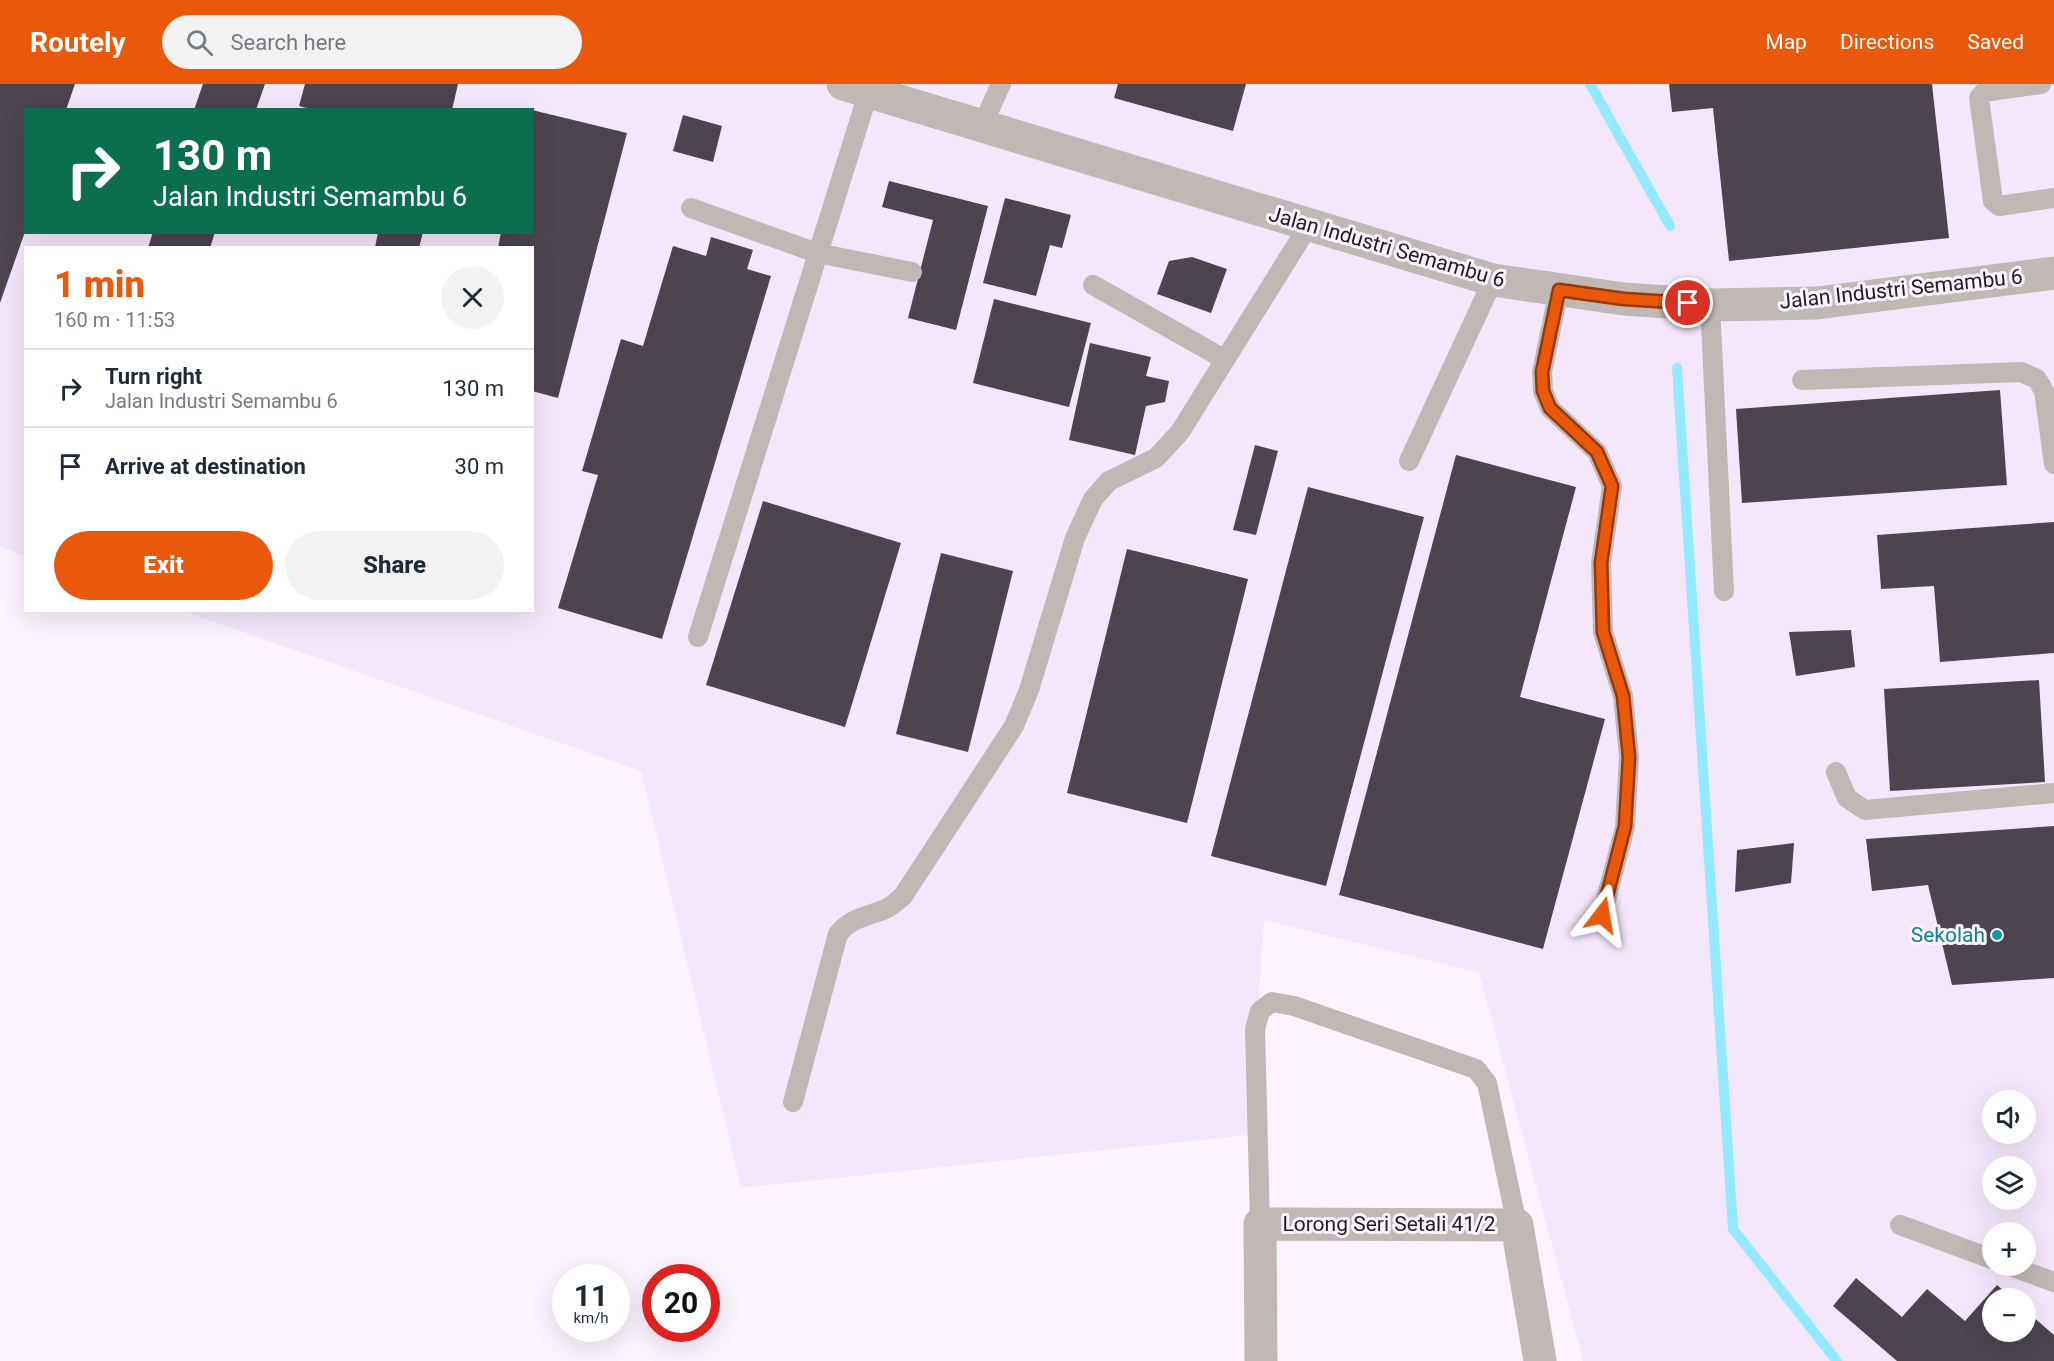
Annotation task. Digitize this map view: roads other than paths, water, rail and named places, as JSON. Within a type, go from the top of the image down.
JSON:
[{"type":"street","name":"Jalan Industri Semambu 6","points":[[860,86],[982,126],[1493,280],[1624,299],[1710,305],[1817,303],[2054,273]]},
{"type":"street","name":"Lorong Seri Setali 41/2","points":[[1260,1224],[1517,1225]]},
{"type":"street","points":[[1260,1224],[1261,1361]]},
{"type":"street","points":[[1517,1225],[1540,1361]]},
{"type":"lane","points":[[982,126],[1000,84]]},
{"type":"lane","points":[[2041,84],[1984,92],[1979,98],[1993,201],[1999,206],[2054,198]]},
{"type":"lane","points":[[698,637],[817,253],[860,86]]},
{"type":"lane","points":[[691,208],[817,253],[912,272]]},
{"type":"lane","points":[[793,1102],[838,934],[846,924],[865,915],[885,910],[903,896],[1014,726],[1029,690],[1075,538],[1094,499],[1109,481],[1156,458],[1180,432],[1309,225]]},
{"type":"lane","points":[[1409,461],[1493,280]]},
{"type":"lane","points":[[1093,285],[1224,359]]},
{"type":"lane","points":[[1559,290],[1542,372],[1543,391],[1550,408],[1597,452],[1612,486],[1601,563],[1603,632],[1623,696],[1629,757],[1625,826],[1602,915]]},
{"type":"lane","points":[[1710,305],[1724,591]]},
{"type":"lane","points":[[1802,380],[2020,372],[2037,379],[2044,391],[2054,464]]},
{"type":"lane","points":[[1836,772],[1847,798],[1865,810],[2054,793]]},
{"type":"lane","points":[[1260,1224],[1255,1029],[1260,1011],[1272,1002],[1294,1006],[1476,1069],[1487,1083],[1517,1225]]},
{"type":"lane","points":[[1900,1225],[1982,1255]]},
{"type":"lane","points":[[2036,1275],[2054,1282]]},
{"type":"waterway","points":[[1590,84],[1670,226]]},
{"type":"waterway","points":[[1677,368],[1733,1229],[1837,1361]]},
{"type":"place","name":"Sekolah","points":[[1997,935]]}]
